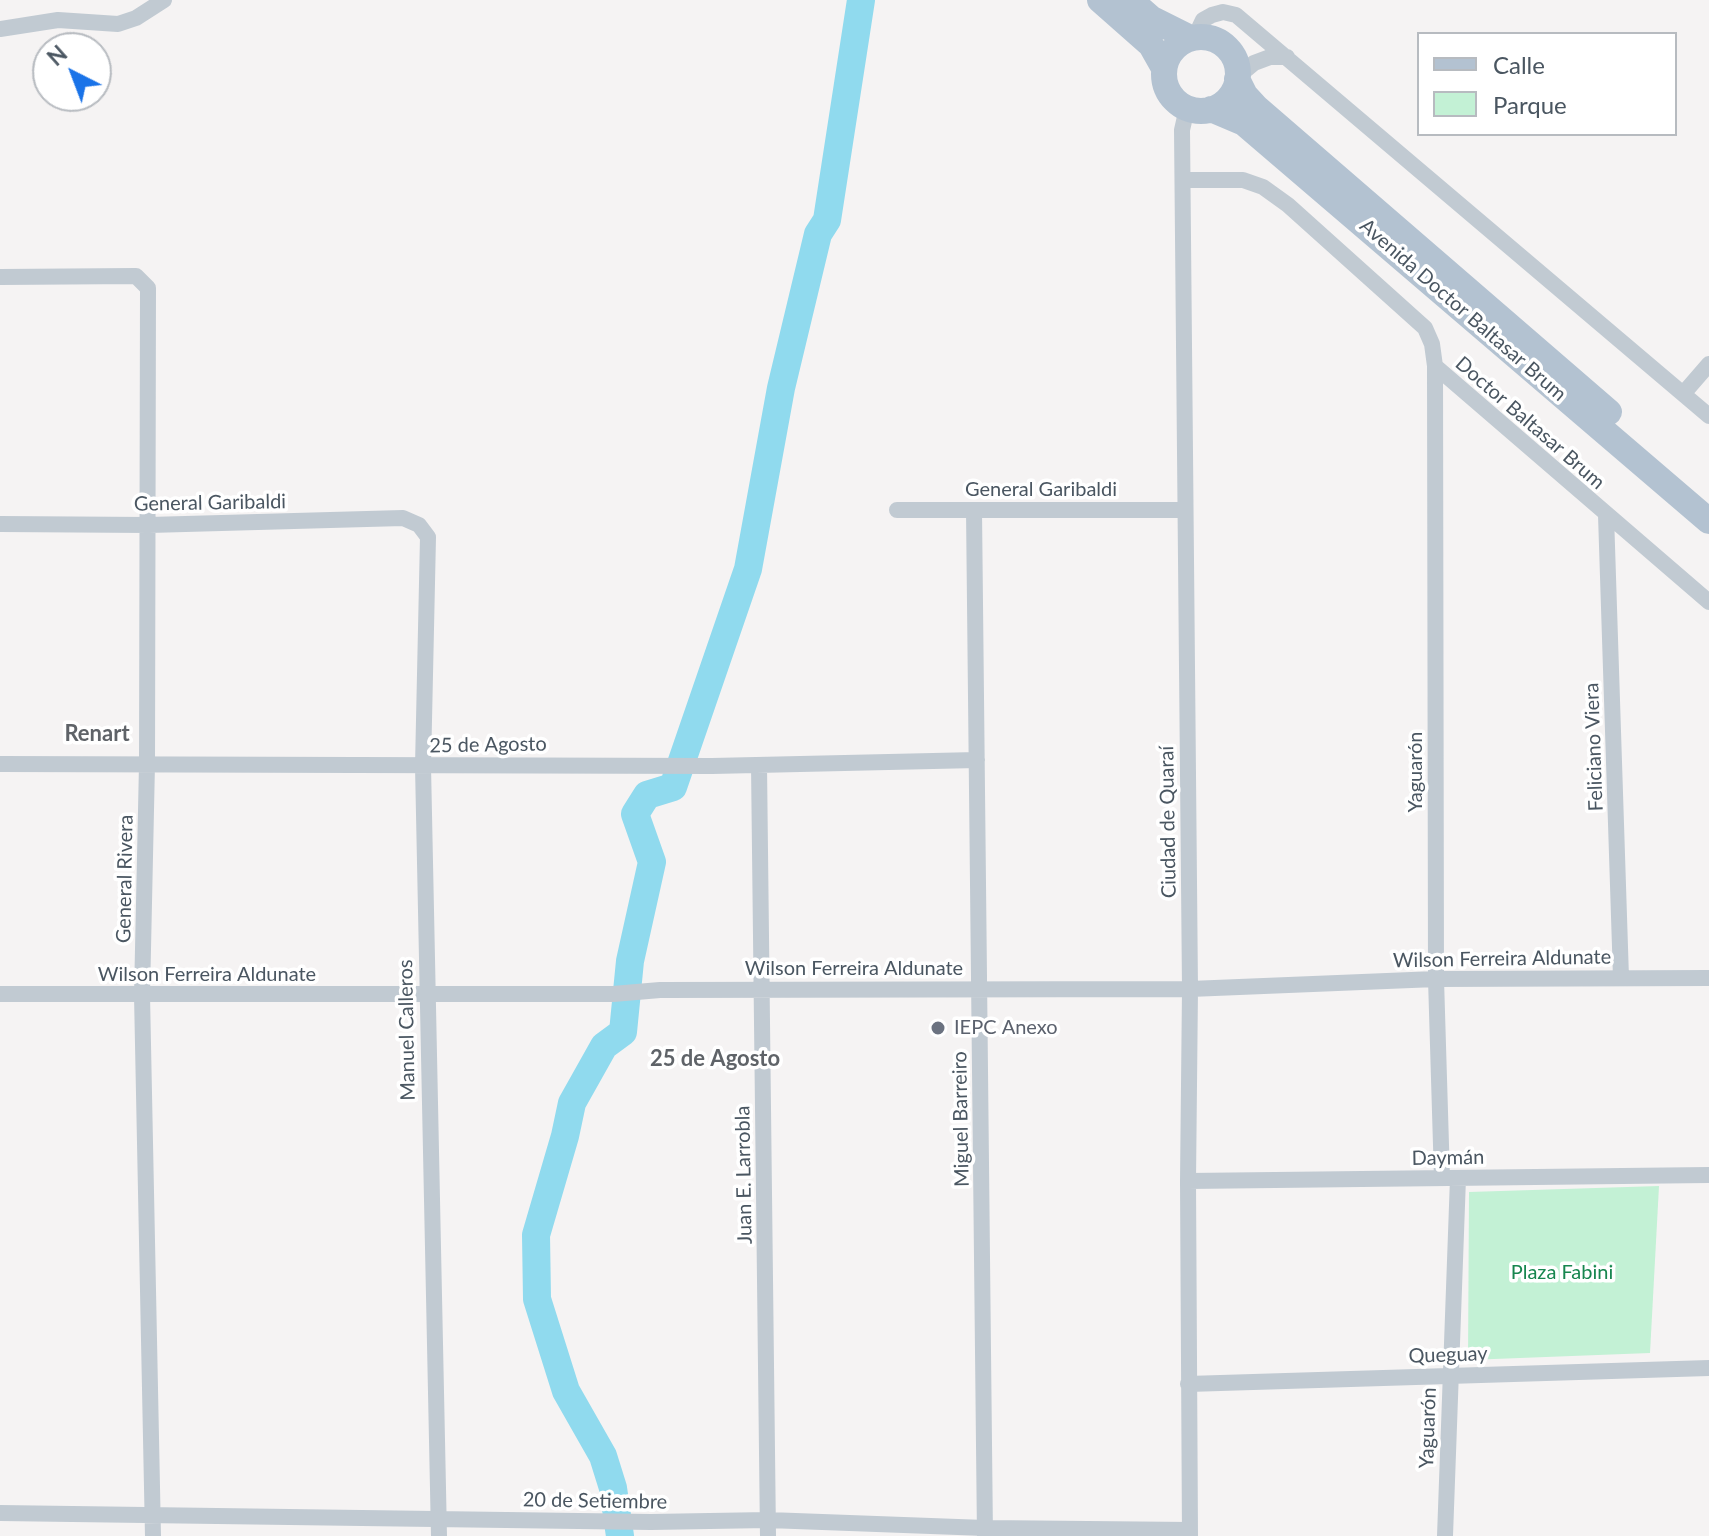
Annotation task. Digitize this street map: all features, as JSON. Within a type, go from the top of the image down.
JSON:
[{"type":"main road","points":[[1100,0],[1151,45],[1164,68]]},
{"type":"main road","points":[[1130,0],[1152,19],[1192,38]]},
{"type":"main road","points":[[1205,37],[1224,44],[1235,61],[1237,78],[1228,98],[1199,108],[1172,96],[1164,78],[1164,68],[1174,49],[1192,38],[1205,37]]},
{"type":"main road","name":"Avenida Doctor Baltasar Brum","points":[[1237,78],[1245,95],[1256,107],[1709,498]]},
{"type":"main road","name":"Avenida Doctor Baltasar Brum","points":[[1199,108],[1244,123],[1709,521]]},
{"type":"street","points":[[0,29],[58,20],[118,24],[136,18],[164,0]]},
{"type":"street","points":[[1192,38],[1203,20],[1212,15],[1223,12],[1236,15],[1709,416]]},
{"type":"street","points":[[1237,78],[1254,63],[1270,57],[1287,57]]},
{"type":"street","name":"Ciudad de Quaraí","points":[[1190,1533],[1190,989],[1182,130],[1199,108]]},
{"type":"street","name":"Doctor Baltasar Brum","points":[[1184,180],[1243,180],[1263,187],[1288,205],[1425,328],[1432,344],[1435,366],[1709,602]]},
{"type":"street","name":"General Rivera","points":[[0,277],[136,276],[148,288],[147,764],[142,995],[153,1536]]},
{"type":"street","points":[[1683,394],[1709,364]]},
{"type":"street","name":"Yaguarón","points":[[1435,366],[1436,979],[1450,1178],[1445,1536]]},
{"type":"street","name":"General Garibaldi","points":[[897,510],[1185,510]]},
{"type":"street","name":"Miguel Barreiro","points":[[974,510],[985,1532]]},
{"type":"street","name":"Feliciano Viera","points":[[1606,515],[1621,978]]},
{"type":"street","name":"General Garibaldi","points":[[0,524],[149,525],[403,518],[419,525]]},
{"type":"street","name":"Manuel Calleros","points":[[419,525],[428,537],[423,766],[439,1536]]},
{"type":"street","name":"25 de Agosto","points":[[0,764],[712,766],[977,760]]},
{"type":"street","name":"Juan E. Larrobla","points":[[759,765],[768,1528]]},
{"type":"street","name":"Wilson Ferreira Aldunate","points":[[0,994],[613,994],[660,990],[1190,989],[1436,979],[1709,978]]},
{"type":"street","name":"Daymán","points":[[1188,1181],[1709,1175]]},
{"type":"street","name":"Queguay","points":[[1188,1384],[1709,1368]]},
{"type":"street","name":"20 de Setiembre","points":[[0,1513],[604,1521],[985,1532],[1190,1533]]},
{"type":"green space","name":"Plaza Fabini","points":[[1659,1186],[1650,1353],[1468,1360],[1469,1192]]},
{"type":"waterway","points":[[620,1536],[613,1488],[603,1456],[566,1391],[537,1299],[536,1235],[572,1103],[604,1046],[623,1032],[630,961],[652,862],[635,814],[647,795],[673,787],[748,569],[781,388],[818,234],[827,220],[861,0]]},
{"type":"place","name":"IEPC Anexo","points":[[938,1028]]},
{"type":"district","name":"Renart","points":[[97,734]]},
{"type":"district","name":"25 de Agosto","points":[[715,1059]]}]
